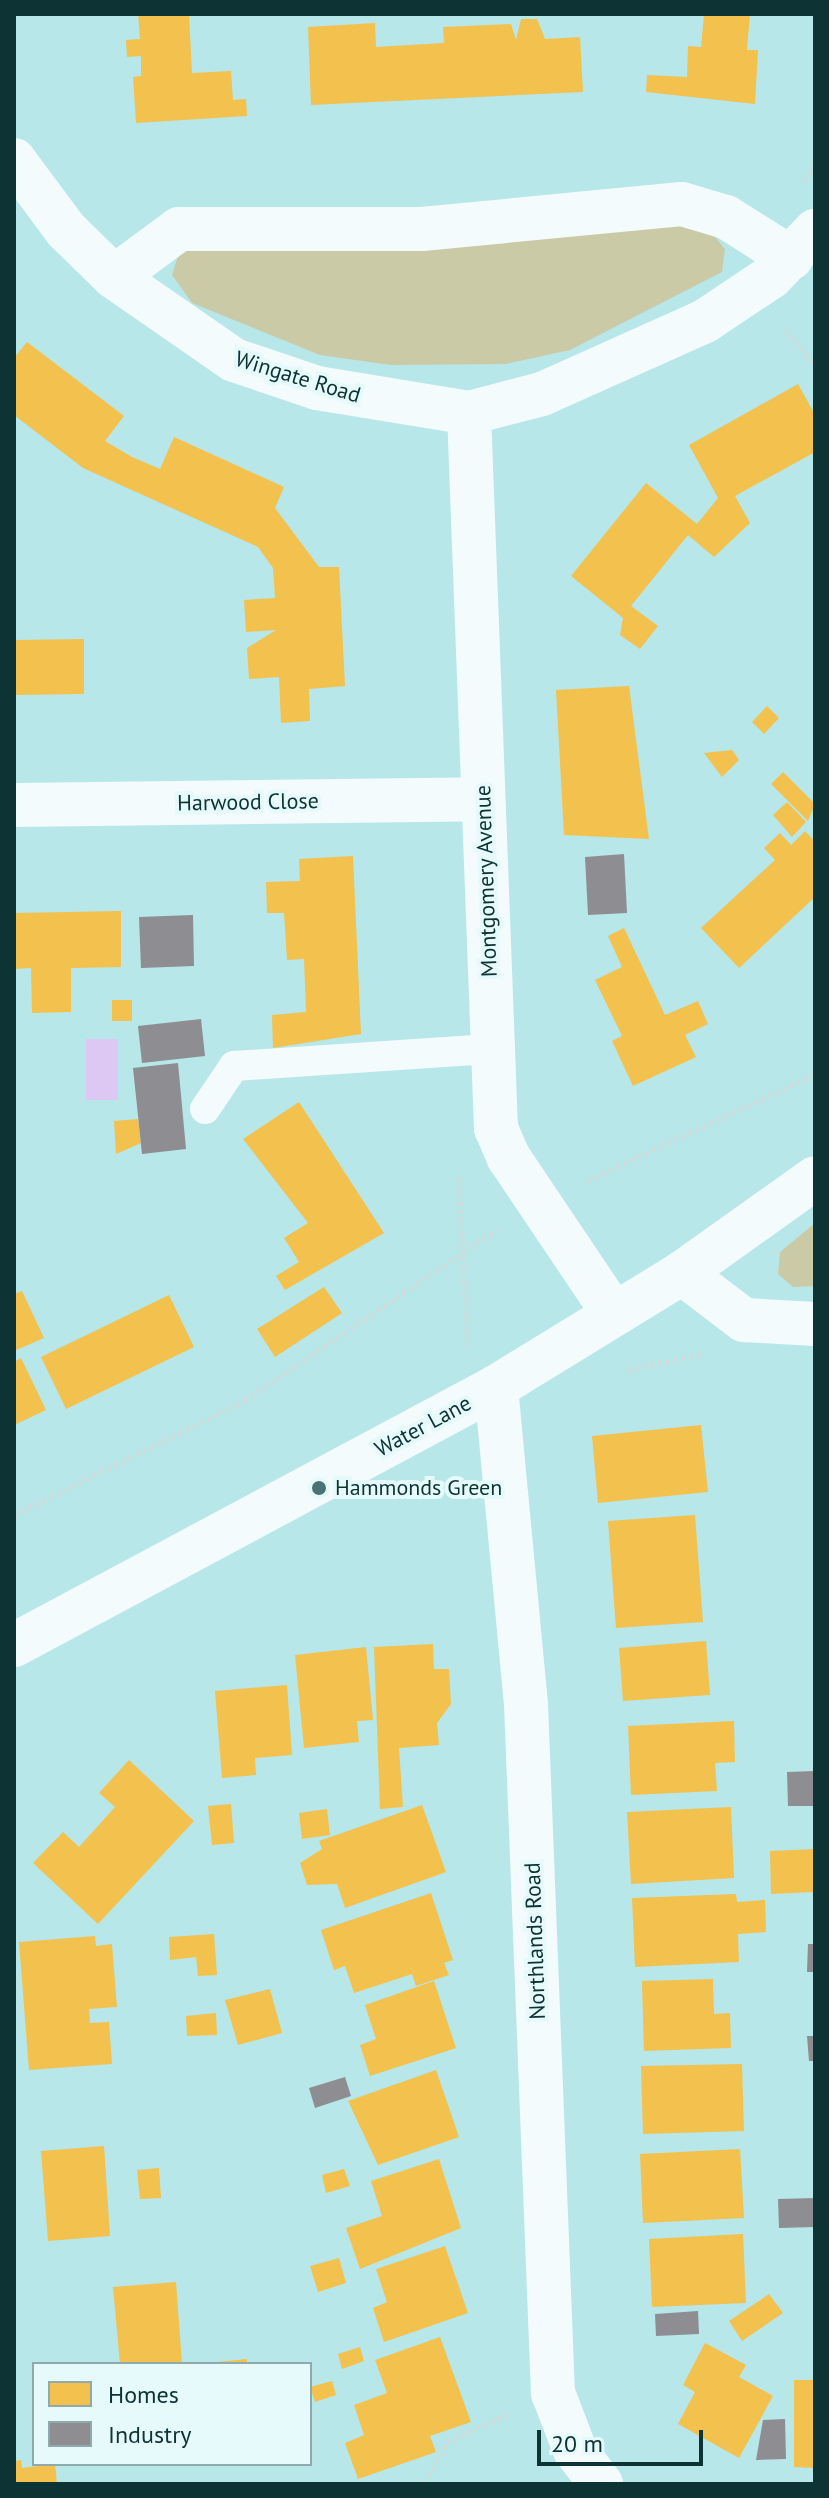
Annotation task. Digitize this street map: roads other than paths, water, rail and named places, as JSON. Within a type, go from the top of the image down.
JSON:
[{"type":"street","name":"Wingate Road","points":[[14,160],[66,230],[114,277],[234,360],[331,391],[469,413]]},
{"type":"street","points":[[114,277],[179,229],[422,229],[682,204],[803,244]]},
{"type":"street","points":[[469,413],[628,361],[705,321],[803,244]]},
{"type":"street","name":"Montgomery Avenue","points":[[469,413],[496,1128],[539,1203],[614,1314]]},
{"type":"street","name":"Harwood Close","points":[[14,805],[482,799]]},
{"type":"street","name":"Water Lane","points":[[14,1645],[496,1387],[682,1273],[815,1178]]},
{"type":"street","points":[[682,1273],[744,1320],[815,1324]]},
{"type":"street","name":"Northlands Road","points":[[496,1387],[526,1704],[553,2393],[575,2450],[601,2484]]},
{"type":"lane","points":[[205,1109],[234,1066],[493,1049]]},
{"type":"place","name":"Hammonds Green","points":[[319,1488]]}]
